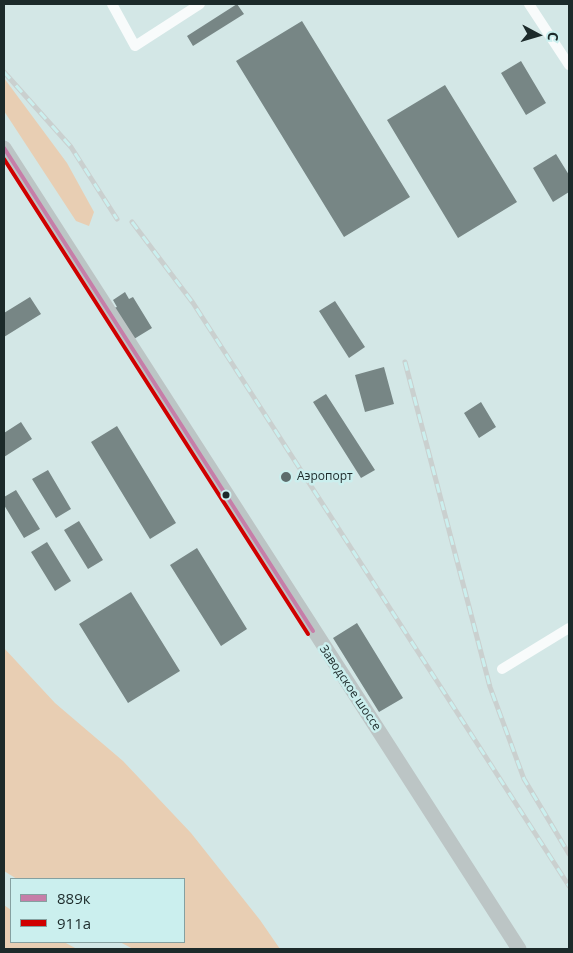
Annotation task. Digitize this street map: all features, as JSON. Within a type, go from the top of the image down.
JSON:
[{"type":"street","points":[[112,4],[135,46],[200,4]]},
{"type":"street","points":[[529,4],[569,65]]},
{"type":"street","name":"Заводское шоссе","points":[[4,148],[519,949]]},
{"type":"street","points":[[502,669],[569,628]]},
{"type":"shaded area","points":[[4,78],[67,163],[94,212],[89,226],[76,221],[4,111]]},
{"type":"shaded area","points":[[4,648],[55,703],[123,761],[191,833],[260,920],[280,949],[133,949],[122,943],[185,943],[185,878],[15,878],[4,871]]},
{"type":"shaded area","points":[[4,905],[10,909],[10,943],[66,943],[77,949],[4,949]]},
{"type":"building","points":[[237,4],[244,14],[193,46],[187,36]]},
{"type":"building","points":[[302,21],[410,197],[344,237],[236,61]]},
{"type":"building","points":[[521,61],[546,103],[526,115],[501,73]]},
{"type":"building","points":[[445,85],[517,202],[458,238],[387,120]]},
{"type":"building","points":[[556,154],[569,175],[569,192],[553,202],[533,168]]},
{"type":"building","points":[[125,292],[129,299],[133,297],[152,328],[134,339],[114,308],[117,307],[113,300]]},
{"type":"building","points":[[30,297],[41,314],[4,337],[4,313]]},
{"type":"building","points":[[335,301],[365,347],[349,358],[319,311]]},
{"type":"building","points":[[384,367],[394,404],[365,412],[355,375]]},
{"type":"building","points":[[326,394],[375,470],[361,478],[313,402]]},
{"type":"building","points":[[481,402],[496,427],[479,438],[464,413]]},
{"type":"building","points":[[21,422],[32,439],[4,457],[4,433]]},
{"type":"building","points":[[117,426],[176,523],[150,539],[91,442]]},
{"type":"building","points":[[48,470],[71,509],[56,518],[32,479]]},
{"type":"building","points":[[16,490],[40,529],[24,538],[4,505],[4,497]]},
{"type":"building","points":[[79,521],[103,560],[88,569],[64,530]]},
{"type":"building","points":[[47,542],[71,581],[55,591],[31,552]]},
{"type":"building","points":[[197,548],[247,629],[221,646],[170,565]]},
{"type":"building","points":[[131,592],[180,671],[128,703],[79,624]]},
{"type":"building","points":[[357,623],[403,698],[379,712],[333,638]]},
{"type":"railway","points":[[4,72],[71,147],[117,219]]},
{"type":"railway","points":[[132,222],[193,303],[569,886]]},
{"type":"railway","points":[[405,362],[490,687],[524,779],[569,854]]},
{"type":"transit line","name":"889к","points":[[4,148],[313,631]]},
{"type":"transit line","name":"911а","points":[[4,159],[308,634]]},
{"type":"place","name":"Аэропорт","points":[[286,477]]}]
